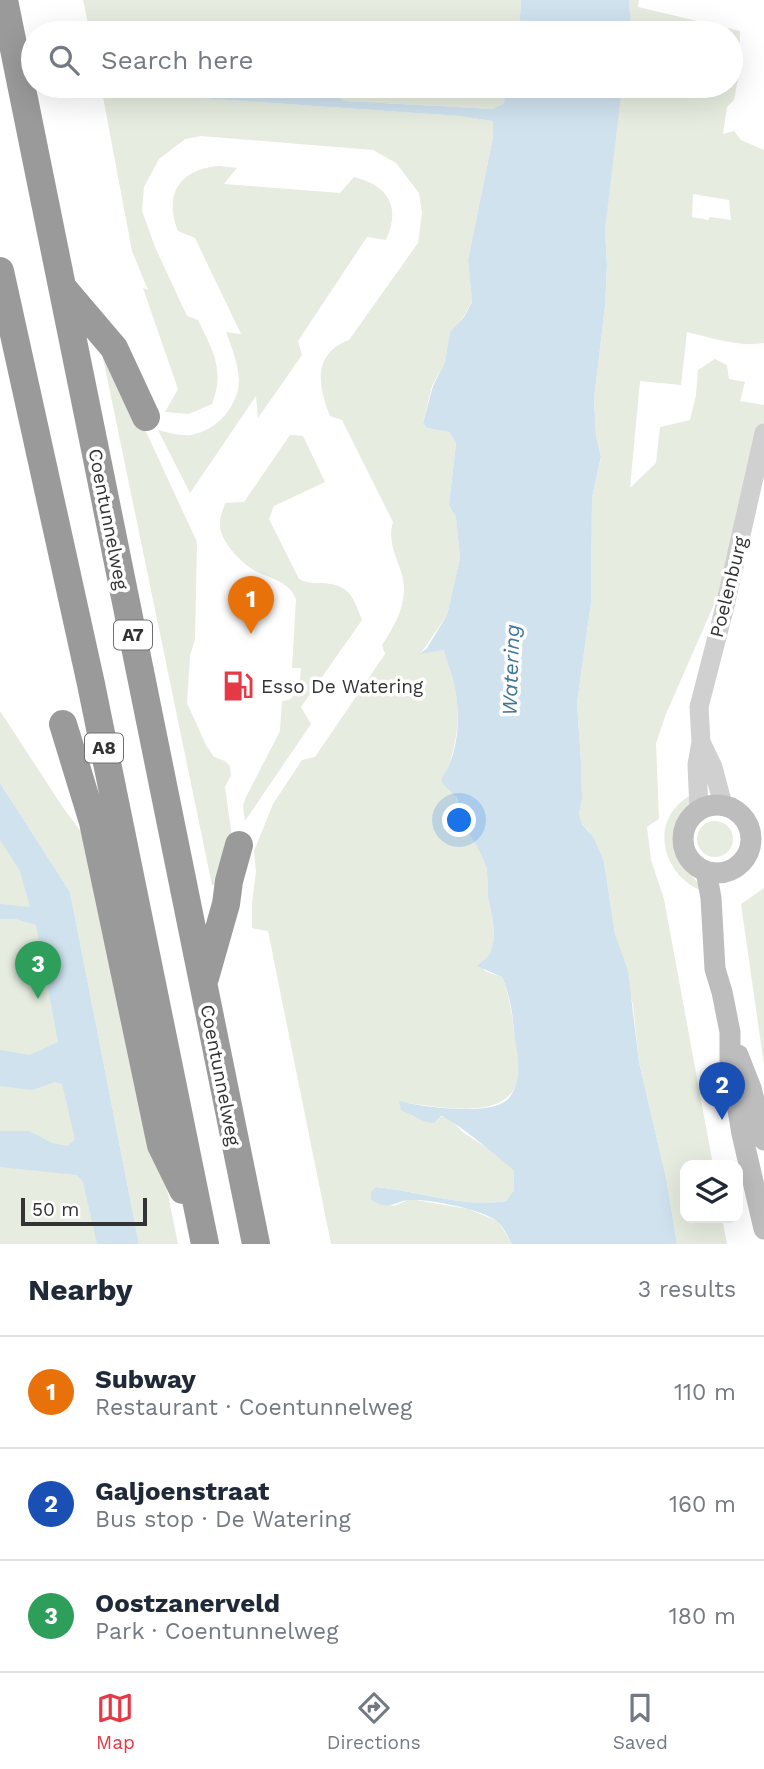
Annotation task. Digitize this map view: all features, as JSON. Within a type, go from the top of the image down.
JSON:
[{"type":"highway","name":"Coentunnelweg","points":[[4,0],[21,84]]},
{"type":"highway","name":"Coentunnelweg","points":[[24,98],[256,1244]]},
{"type":"highway","name":"A8","points":[[0,271],[92,684],[203,1236]]},
{"type":"highway","points":[[62,287],[114,348],[146,417]]},
{"type":"highway","name":"A8","points":[[63,724],[93,822],[161,1144],[203,1236]]},
{"type":"highway","points":[[203,984],[226,904],[239,845]]},
{"type":"main road","points":[[711,805],[723,805],[735,810],[757,829],[751,840],[757,851],[740,865],[715,872],[692,864],[682,839],[687,822],[699,810],[711,805]]},
{"type":"main road","points":[[715,872],[725,971],[723,992],[730,1032],[730,1062],[742,1133],[764,1228]]},
{"type":"main road","points":[[730,1032],[751,1088],[764,1140]]},
{"type":"street","name":"Poelenburg","points":[[699,810],[699,707],[764,433]]},
{"type":"street","name":"Poelenburg","points":[[701,742],[713,767],[723,805]]},
{"type":"shaded area","points":[[83,0],[521,0],[520,21],[87,21]]},
{"type":"shaded area","points":[[629,0],[639,0],[638,7],[698,21],[631,21]]},
{"type":"shaded area","points":[[103,98],[200,98],[460,116],[493,121],[493,137],[468,260],[472,301],[450,333],[445,362],[432,386],[423,423],[427,428],[449,432],[456,443],[449,505],[456,518],[460,558],[447,615],[421,653],[445,649],[455,688],[457,725],[446,773],[462,813],[464,827],[477,846],[487,869],[494,939],[490,954],[480,963],[485,971],[502,977],[505,985],[513,1019],[519,1074],[509,1095],[497,1103],[482,1107],[447,1108],[399,1102],[413,1116],[448,1117],[464,1133],[501,1157],[514,1171],[514,1190],[506,1201],[490,1203],[458,1201],[377,1187],[371,1193],[371,1200],[394,1206],[410,1199],[468,1209],[498,1221],[512,1244],[331,1244],[268,931],[252,928],[256,872],[254,851],[273,804],[302,760],[315,757],[385,654],[382,645],[394,626],[402,605],[402,573],[391,540],[393,522],[342,420],[330,416],[323,393],[321,372],[329,354],[349,340],[418,243],[422,213],[419,193],[396,163],[373,150],[201,136],[185,139],[159,159],[144,187],[142,211],[155,247],[187,316],[198,320],[216,361],[216,392],[212,404],[189,414],[165,412],[178,389],[143,288],[148,290],[132,251]]},
{"type":"shaded area","points":[[340,98],[504,98],[504,103],[493,109],[346,101]]},
{"type":"shaded area","points":[[619,98],[734,98],[727,107],[723,134],[734,131],[741,140],[764,150],[764,343],[735,343],[687,332],[681,385],[640,381],[630,488],[656,463],[660,427],[690,420],[698,370],[715,359],[727,365],[729,379],[745,382],[740,401],[764,405],[764,443],[730,568],[656,743],[659,819],[647,827],[651,860],[664,899],[712,1160],[680,1160],[680,1223],[723,1223],[727,1244],[677,1244],[667,1182],[639,1062],[633,1005],[615,934],[604,862],[579,814],[582,799],[577,703],[591,603],[592,498],[601,458],[596,436],[594,399],[607,265],[605,230]],"holes":[[[693,194],[729,200],[731,220],[710,217],[708,220],[692,217]]]},
{"type":"shaded area","points":[[205,168],[237,168],[224,184],[340,193],[354,177],[376,186],[383,192],[392,208],[392,218],[386,240],[367,237],[298,341],[302,355],[258,418],[256,396],[190,493],[158,430],[179,435],[201,433],[225,415],[235,399],[239,380],[226,332],[241,334],[195,238],[178,231],[173,206],[174,195],[185,178]]},
{"type":"shaded area","points":[[111,356],[197,542],[195,639],[190,656],[187,703],[206,745],[214,757],[230,766],[231,775],[225,787],[232,837],[224,882],[212,885],[103,358]]},
{"type":"shaded area","points":[[290,435],[303,436],[325,482],[274,506],[269,519],[299,579],[344,589],[356,604],[362,620],[301,707],[311,724],[245,821],[243,806],[246,797],[280,731],[282,701],[289,700],[299,691],[301,668],[292,668],[296,599],[283,583],[252,569],[236,555],[223,537],[220,520],[225,503],[244,502]]},
{"type":"shaded area","points":[[0,711],[64,809],[100,857],[178,1244],[139,1244],[70,892],[0,783]]},
{"type":"shaded area","points":[[0,791],[126,1244],[0,1244]]},
{"type":"shaded area","points":[[691,795],[695,802],[680,823],[676,847],[682,864],[702,891],[688,883],[677,872],[665,846],[665,831],[669,818],[677,805]]},
{"type":"shaded area","points":[[715,821],[728,826],[733,839],[728,852],[715,857],[702,852],[697,839],[702,826]]},
{"type":"shaded area","points":[[764,888],[764,1065],[741,904]]},
{"type":"water","points":[[521,0],[629,0],[631,21],[520,21]]},
{"type":"water","name":"Watering","points":[[200,98],[340,98],[346,101],[493,109],[504,103],[504,98],[621,98],[605,230],[605,307],[594,399],[596,436],[601,457],[592,498],[591,603],[577,703],[582,799],[579,814],[582,824],[594,838],[604,862],[615,934],[628,971],[639,1062],[667,1182],[677,1244],[512,1244],[497,1221],[469,1209],[421,1200],[384,1205],[371,1200],[371,1192],[376,1187],[490,1203],[506,1201],[514,1190],[514,1171],[478,1140],[441,1116],[434,1123],[426,1122],[401,1110],[399,1101],[440,1108],[488,1107],[501,1104],[509,1098],[518,1077],[510,1000],[505,985],[502,977],[477,966],[490,954],[494,939],[487,869],[477,846],[464,827],[457,798],[441,779],[448,768],[456,743],[458,715],[455,688],[444,650],[420,654],[427,648],[447,615],[460,558],[456,518],[449,505],[456,443],[449,432],[427,428],[423,423],[433,386],[445,362],[450,332],[464,317],[472,302],[468,260],[493,137],[493,121],[459,116]]},
{"type":"water","points":[[0,783],[70,892],[139,1244],[97,1244],[83,1182],[77,1175],[0,1167],[0,1131],[29,1131],[52,1143],[68,1146],[75,1139],[62,1084],[55,1082],[32,1090],[0,1086],[0,1050],[30,1055],[58,1042],[36,925],[16,919],[0,919],[0,904],[30,907],[20,871],[0,840]]},
{"type":"place","name":"Subway","points":[[251,634]]},
{"type":"place","name":"Esso De Watering","points":[[238,686]]},
{"type":"place","name":"Oostzanerveld","points":[[38,999]]},
{"type":"place","name":"Galjoenstraat","points":[[722,1120]]}]
